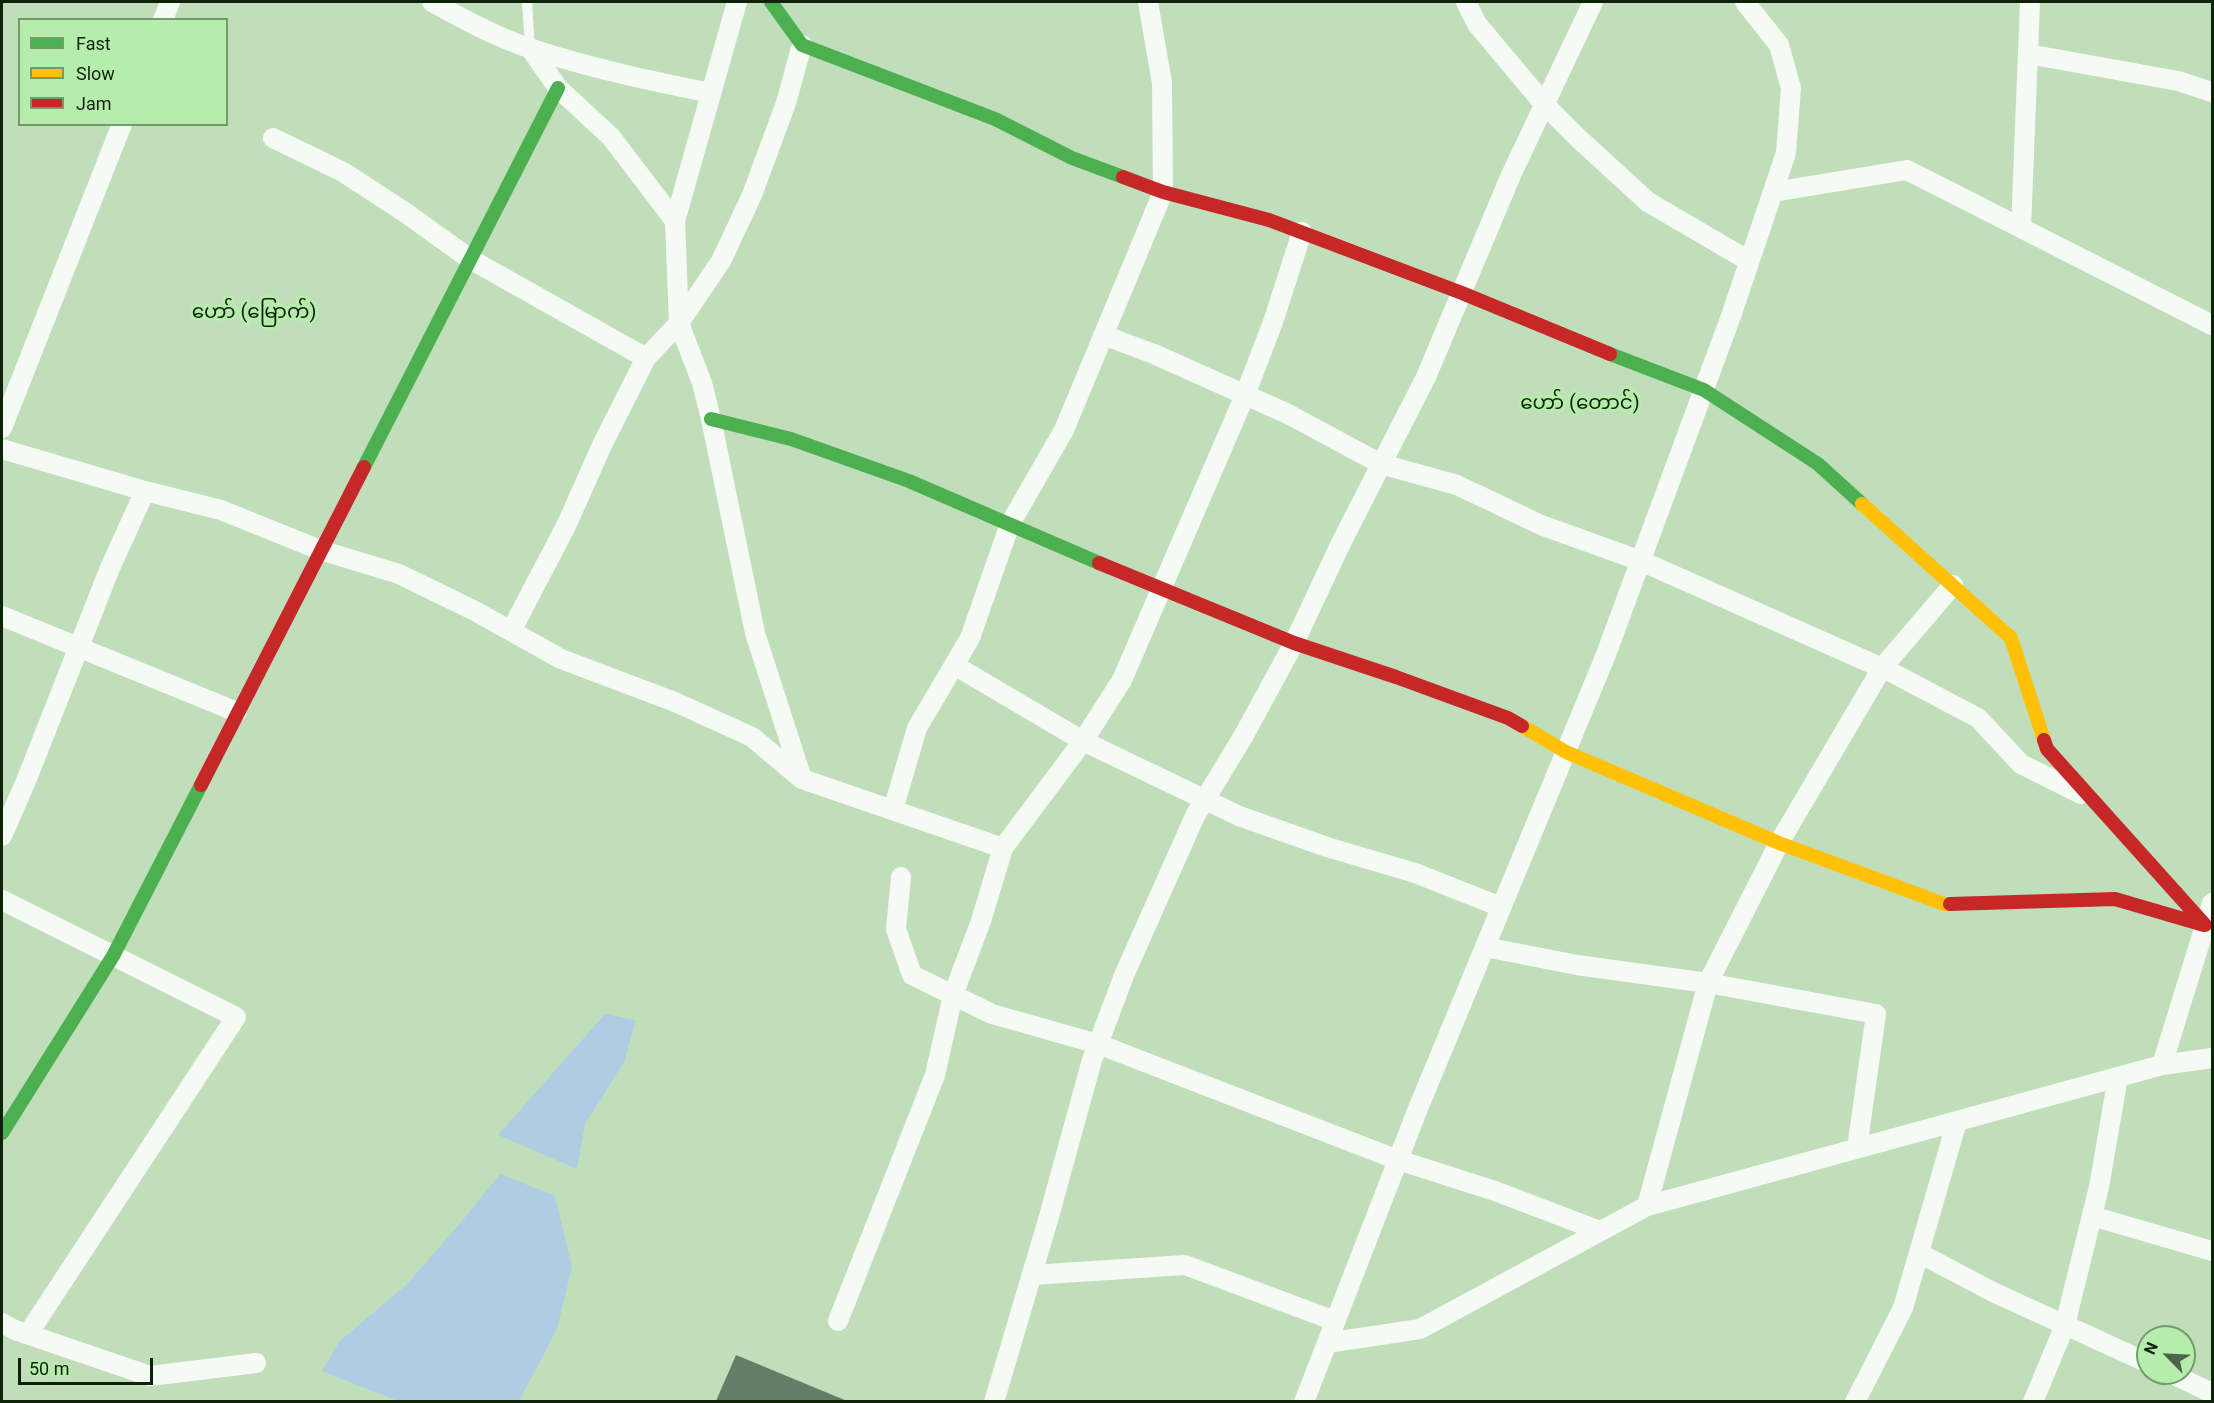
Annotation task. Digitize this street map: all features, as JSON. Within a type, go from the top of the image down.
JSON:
[{"type":"street","points":[[164,18],[170,2]]},
{"type":"street","points":[[432,2],[457,16],[530,48],[630,76],[711,93]]},
{"type":"street","points":[[737,2],[675,221],[679,323],[702,383],[711,419],[755,633],[802,779]]},
{"type":"street","points":[[771,2],[802,45],[995,119],[1072,158],[1163,192],[1269,220],[1302,232],[1704,390],[1818,464],[2011,638],[2047,748],[2209,926]]},
{"type":"street","points":[[893,810],[917,728],[970,638],[1010,524],[1064,430],[1163,192],[1162,83],[1148,2]]},
{"type":"street","points":[[1466,2],[1478,24],[1544,104],[1578,138],[1648,202],[1749,261]]},
{"type":"street","points":[[994,1401],[1092,1060],[1129,963],[1195,816],[1244,735],[1294,643],[1342,541],[1426,378],[1511,175],[1593,2]]},
{"type":"street","points":[[1304,1401],[1398,1160],[1605,657],[1704,390],[1786,153],[1791,88],[1779,45],[1745,2]]},
{"type":"street","points":[[2021,228],[2030,2]]},
{"type":"street","points":[[511,631],[566,526],[603,443],[646,358],[679,323],[720,261],[752,195],[786,103],[802,45]]},
{"type":"street","points":[[530,48],[558,88],[611,137],[675,221]]},
{"type":"street","points":[[2028,54],[2178,81],[2212,92]]},
{"type":"street","points":[[2,1133],[113,956],[558,88]]},
{"type":"street","points":[[2,428],[121,126]]},
{"type":"street","points":[[273,138],[343,172],[470,259],[646,358]]},
{"type":"street","points":[[1773,192],[1907,170],[2212,325]]},
{"type":"street","points":[[838,1321],[935,1075],[953,995],[981,921],[1003,848],[1083,741],[1122,680],[1245,395],[1273,322],[1302,232]]},
{"type":"street","points":[[1103,336],[1154,354],[1288,414],[1382,464],[1457,485],[1541,525],[1641,561],[1881,668],[1978,718],[2021,764],[2094,801]]},
{"type":"street","points":[[711,419],[791,439],[909,481],[1160,589],[1294,643],[1396,676],[1508,718],[1566,752],[1779,843],[1944,904],[2115,899],[2209,926]]},
{"type":"street","points":[[2,449],[145,491],[220,510],[320,550],[399,574],[561,659],[675,702],[752,737],[802,779],[1003,848]]},
{"type":"street","points":[[2,836],[26,781],[77,646],[145,491]]},
{"type":"street","points":[[1647,1206],[1708,983],[1779,843],[1881,668],[1953,585]]},
{"type":"street","points":[[2,616],[237,712]]},
{"type":"street","points":[[954,665],[1083,741],[1239,816],[1327,847],[1415,873],[1501,908]]},
{"type":"street","points":[[901,877],[896,929],[912,975],[992,1014],[1098,1044],[1398,1160],[1495,1191],[1600,1231]]},
{"type":"street","points":[[2,900],[236,1017],[28,1334]]},
{"type":"street","points":[[2162,1065],[2209,926],[2212,903]]},
{"type":"street","points":[[1485,947],[1577,965],[1708,983],[1876,1014],[1857,1148]]},
{"type":"street","points":[[1327,1343],[1420,1329],[1647,1206],[2162,1065],[2212,1058]]},
{"type":"street","points":[[2033,1401],[2066,1324],[2092,1216],[2118,1077]]},
{"type":"street","points":[[1855,1401],[1903,1308],[1957,1121]]},
{"type":"street","points":[[2092,1216],[2212,1251]]},
{"type":"street","points":[[1919,1253],[1994,1292],[2136,1357]]},
{"type":"street","points":[[1032,1275],[1185,1265],[1335,1321]]},
{"type":"street","points":[[2,1323],[150,1376],[256,1363]]},
{"type":"street","points":[[2195,1385],[2212,1393]]},
{"type":"lane","points":[[527,2],[530,48]]},
{"type":"water","points":[[605,1014],[636,1020],[624,1062],[585,1124],[577,1169],[498,1135]]},
{"type":"water","points":[[500,1174],[555,1196],[572,1267],[557,1329],[519,1401],[398,1401],[322,1371],[339,1342],[406,1285]]},
{"type":"building","points":[[736,1355],[847,1401],[716,1401]]},
{"type":"traffic: fast","points":[[771,2],[802,45],[995,119],[1072,158],[1123,177]]},
{"type":"traffic: fast","points":[[364,467],[558,88]]},
{"type":"traffic: fast","points":[[1610,354],[1704,390],[1818,464],[1862,504]]},
{"type":"traffic: fast","points":[[711,419],[791,439],[909,481],[1099,563]]},
{"type":"traffic: fast","points":[[2,1133],[113,956],[201,785]]},
{"type":"traffic: slow","points":[[1862,504],[2011,638],[2044,740]]},
{"type":"traffic: slow","points":[[1522,726],[1566,752],[1779,843],[1944,904],[1950,904]]},
{"type":"traffic: jam","points":[[1123,177],[1163,192],[1269,220],[1462,293],[1610,354]]},
{"type":"traffic: jam","points":[[201,785],[364,467]]},
{"type":"traffic: jam","points":[[1099,563],[1294,643],[1396,677],[1508,718],[1522,726]]},
{"type":"traffic: jam","points":[[2044,740],[2047,749],[2205,925]]},
{"type":"traffic: jam","points":[[1950,904],[2115,899],[2204,925]]},
{"type":"district","name":"ဟော် (မြောက်)","points":[[254,313]]},
{"type":"district","name":"ဟော် (တောင်)","points":[[1580,404]]}]
